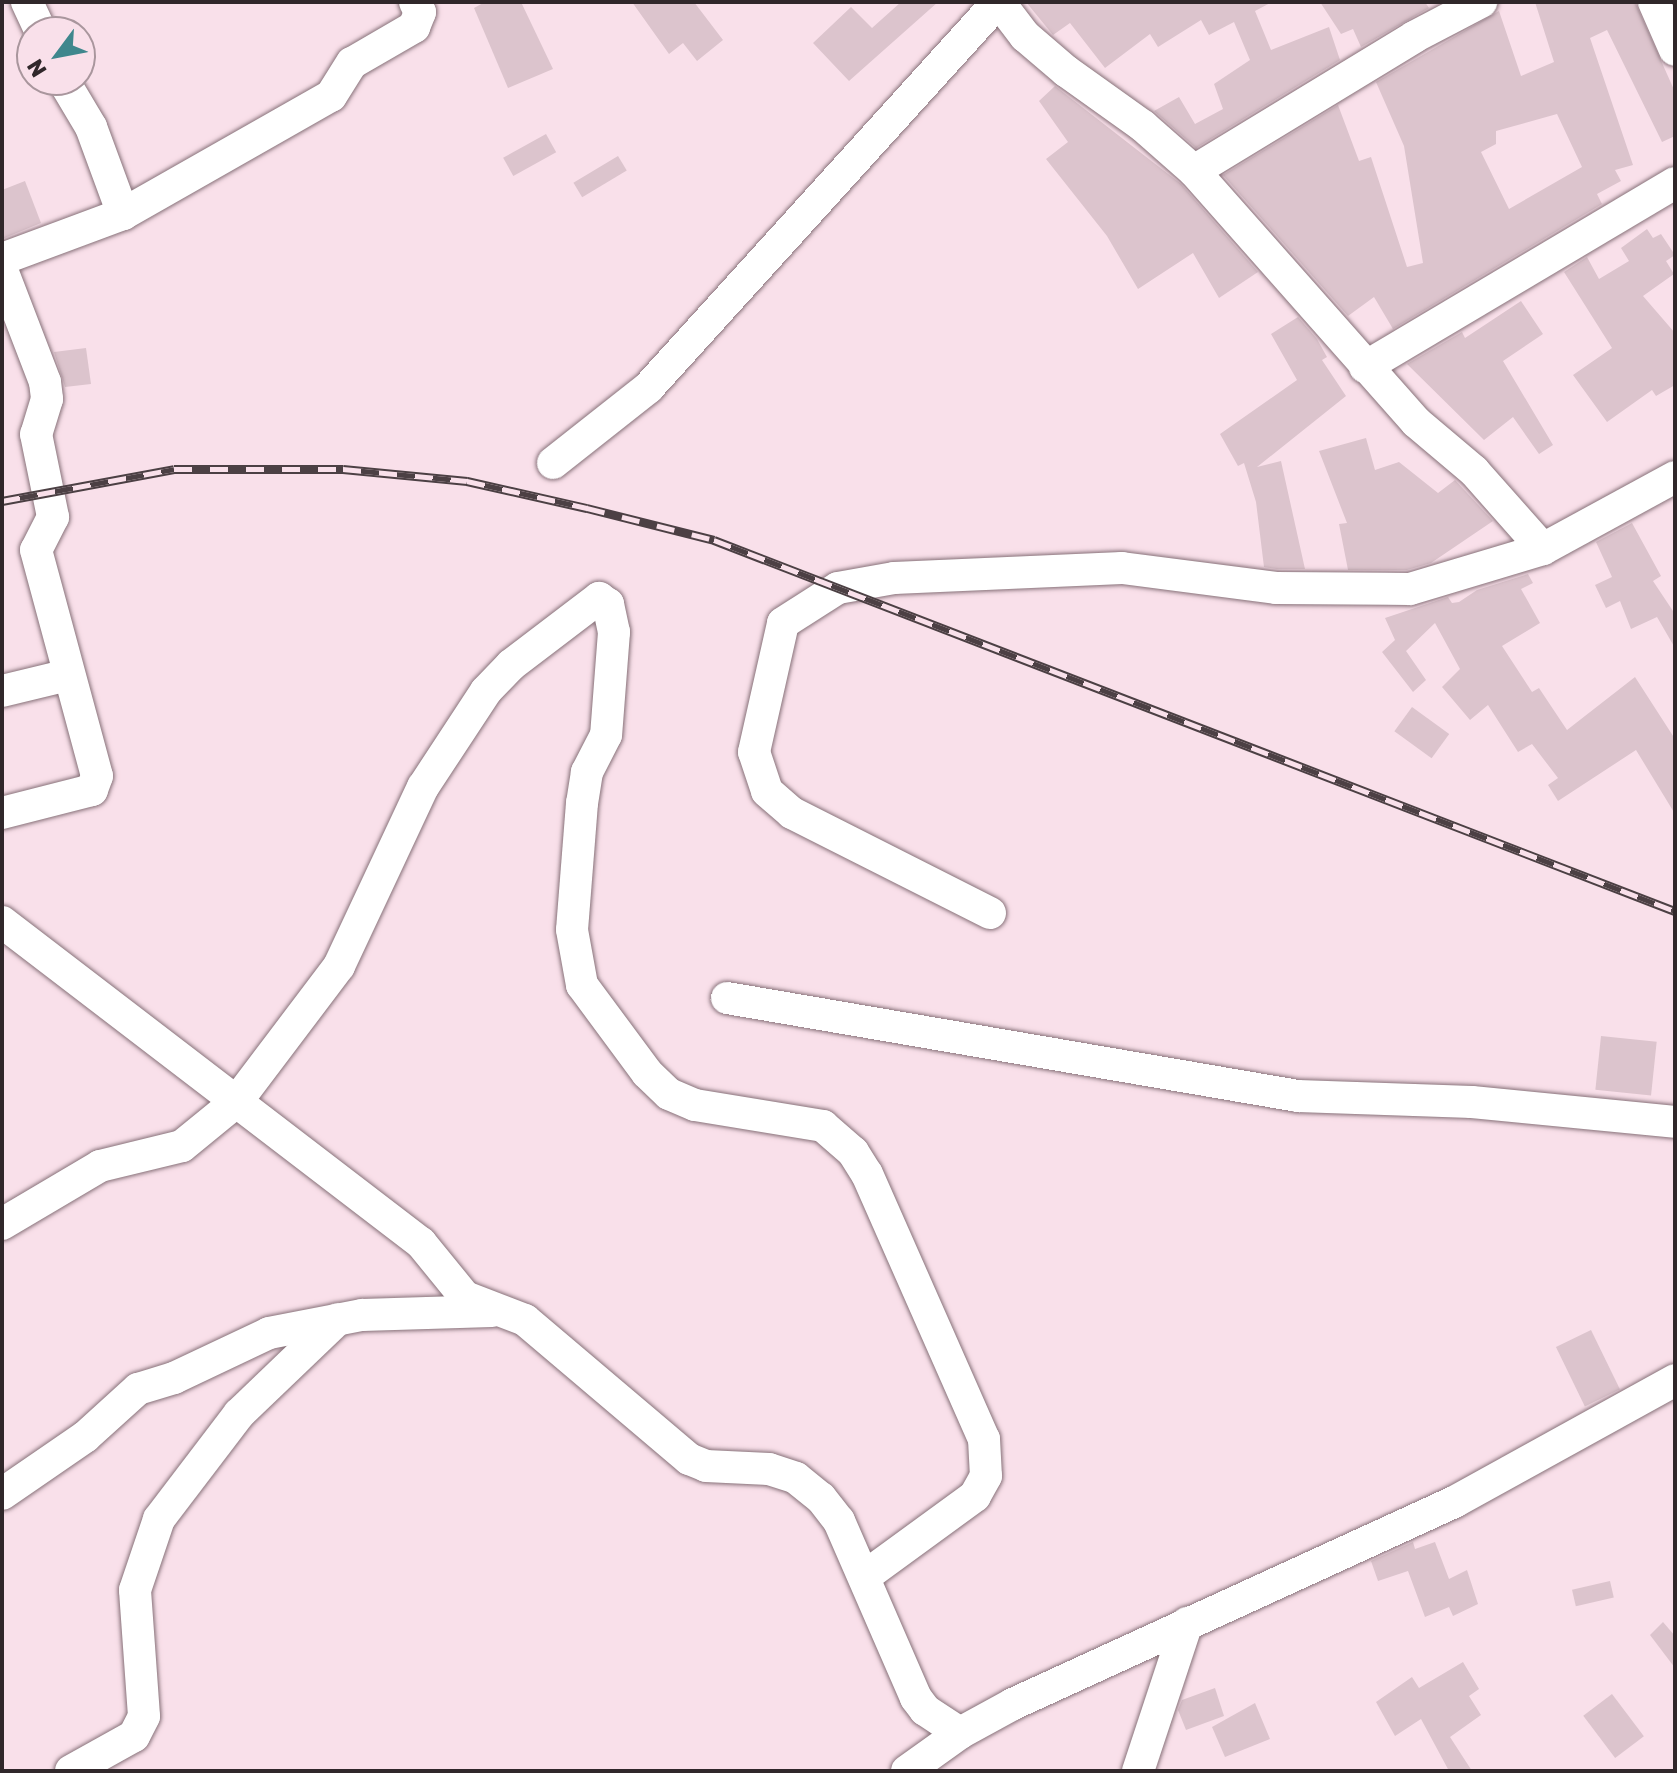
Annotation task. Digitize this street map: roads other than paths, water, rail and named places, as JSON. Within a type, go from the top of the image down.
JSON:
[{"type":"street","points":[[2,259],[123,214],[331,96],[352,63],[414,27],[420,12],[415,2]]},
{"type":"street","points":[[553,463],[648,388],[998,2],[1046,54],[1143,126],[1194,171],[1365,367],[1416,422],[1474,471],[1543,549]]},
{"type":"street","points":[[1194,171],[1414,37],[1481,2]]},
{"type":"street","points":[[1654,2],[1675,50]]},
{"type":"street","points":[[73,96],[91,127],[123,214]]},
{"type":"street","points":[[1365,367],[1675,183]]},
{"type":"street","points":[[2,270],[45,382],[47,399],[36,434],[53,517],[36,550],[97,776],[92,790],[2,813]]},
{"type":"street","points":[[990,913],[792,813],[767,791],[754,752],[783,623],[838,588],[894,578],[1122,568],[1276,588],[1410,589],[1543,549],[1675,477]]},
{"type":"street","points":[[2,1224],[100,1166],[182,1146],[237,1101],[339,966],[423,787],[486,691],[511,665],[599,598],[608,604],[614,632],[608,717],[583,785],[572,930],[582,985],[647,1073],[669,1094],[695,1105],[823,1126],[853,1152],[867,1174],[984,1439],[986,1476],[975,1496],[864,1577]]},
{"type":"street","points":[[2,691],[68,675]]},
{"type":"street","points":[[2,922],[421,1243],[465,1297],[525,1320],[689,1459],[706,1466],[769,1469],[796,1478],[839,1521],[916,1698],[925,1710],[960,1733]]},
{"type":"street","points":[[727,998],[1229,1080],[1285,1094],[1472,1102],[1675,1122]]},
{"type":"street","points":[[2,1494],[76,1444],[138,1389],[269,1333],[338,1319],[503,1311]]},
{"type":"street","points":[[71,1771],[134,1736],[144,1716],[135,1590],[159,1519],[239,1414],[338,1319]]},
{"type":"street","points":[[907,1771],[960,1733],[1187,1623],[1456,1501],[1675,1380]]},
{"type":"street","points":[[1138,1771],[1187,1623]]},
{"type":"railway","points":[[2,501],[174,469],[343,469],[467,481],[587,508],[714,540],[1675,911]]}]
